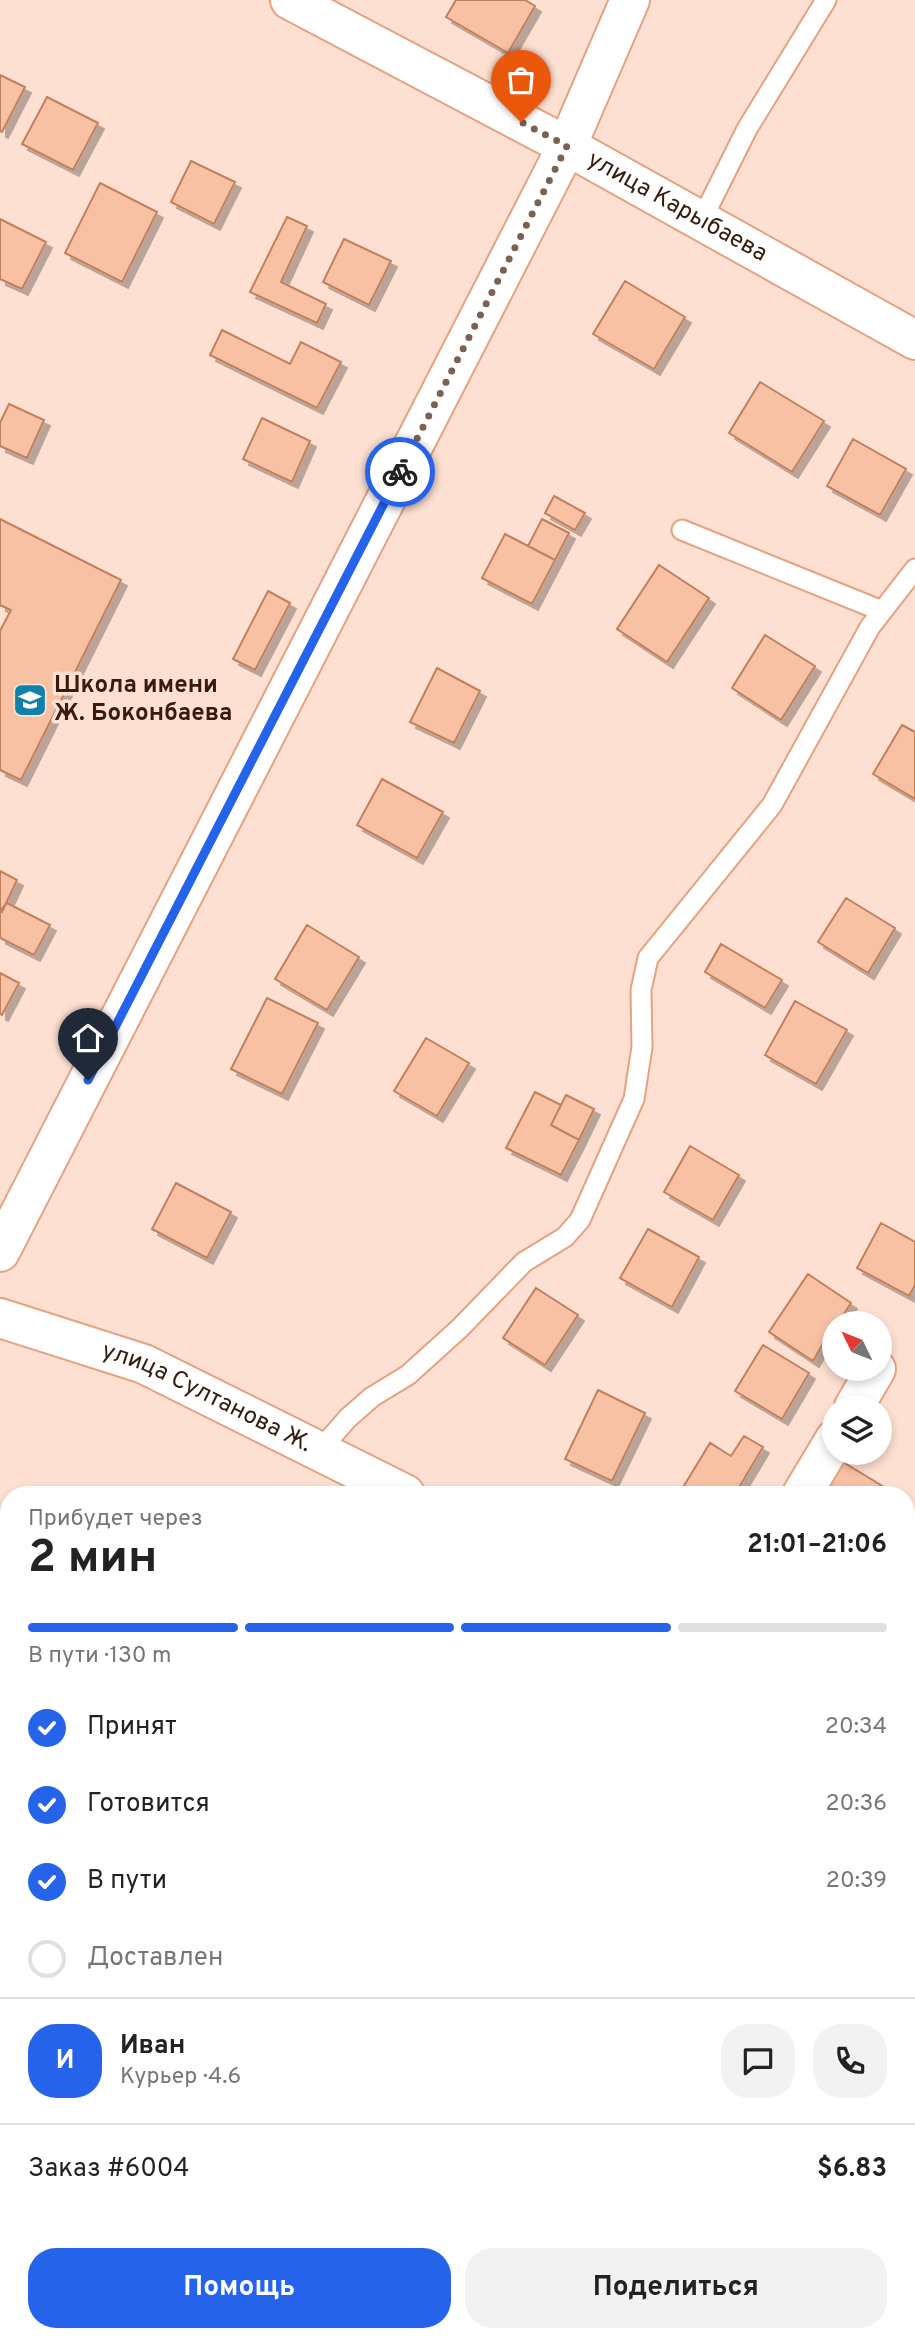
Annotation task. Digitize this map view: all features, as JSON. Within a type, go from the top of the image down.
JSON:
[{"type":"main road","name":"улица Карыбаева","points":[[290,0],[567,146],[915,340]]},
{"type":"main road","points":[[0,1252],[567,146],[630,0]]},
{"type":"main road","name":"улица Султанова Ж.","points":[[0,1318],[144,1364],[389,1486]]},
{"type":"main road","points":[[807,1486],[822,1461]]},
{"type":"lane","points":[[701,221],[747,129],[826,0]]},
{"type":"lane","points":[[682,530],[882,611]]},
{"type":"lane","points":[[319,1451],[348,1418],[372,1397],[408,1376],[460,1328],[524,1262],[565,1237],[580,1220],[634,1099],[642,1047],[641,990],[648,958],[772,804],[882,611],[915,569]]},
{"type":"building","points":[[456,0],[525,0],[535,6],[508,53],[446,17]]},
{"type":"building","points":[[0,75],[25,87],[2,132],[0,131]]},
{"type":"building","points":[[47,97],[98,123],[73,170],[22,144]]},
{"type":"building","points":[[191,161],[235,182],[214,224],[171,202]]},
{"type":"building","points":[[100,183],[157,212],[122,282],[65,253]]},
{"type":"building","points":[[287,217],[307,226],[281,282],[326,304],[317,323],[250,292]]},
{"type":"building","points":[[0,219],[46,242],[22,289],[0,279]]},
{"type":"building","points":[[344,239],[391,261],[369,305],[323,282]]},
{"type":"building","points":[[625,281],[685,317],[654,369],[593,334]]},
{"type":"building","points":[[222,330],[290,364],[301,342],[341,362],[317,408],[210,355]]},
{"type":"building","points":[[760,382],[824,421],[792,472],[729,433]]},
{"type":"building","points":[[9,404],[44,420],[27,458],[0,446],[0,423]]},
{"type":"building","points":[[262,418],[310,441],[292,482],[243,459]]},
{"type":"building","points":[[853,439],[906,469],[880,515],[827,486]]},
{"type":"building","points":[[554,496],[585,513],[575,530],[545,513]]},
{"type":"building","name":"Школа имени Ж. Боконбаева","points":[[0,519],[121,580],[21,780],[0,770],[0,631],[11,610],[0,605]]},
{"type":"building","points":[[542,519],[569,533],[555,560],[528,546]]},
{"type":"building","points":[[505,534],[555,560],[532,604],[482,578]]},
{"type":"building","points":[[659,565],[709,598],[667,662],[617,629]]},
{"type":"building","points":[[268,591],[290,603],[255,670],[233,659]]},
{"type":"building","points":[[765,635],[815,666],[781,720],[732,688]]},
{"type":"building","points":[[437,668],[480,691],[454,743],[410,722]]},
{"type":"building","points":[[902,725],[915,732],[915,799],[873,774]]},
{"type":"building","points":[[382,779],[443,812],[417,858],[357,825]]},
{"type":"building","points":[[0,871],[17,880],[2,912],[0,911]]},
{"type":"building","points":[[846,898],[895,928],[868,973],[818,942]]},
{"type":"building","points":[[7,903],[50,925],[34,955],[0,938],[0,911]]},
{"type":"building","points":[[307,925],[359,957],[327,1010],[275,979]]},
{"type":"building","points":[[721,944],[782,980],[765,1008],[705,972]]},
{"type":"building","points":[[0,973],[19,983],[2,1015],[0,1014]]},
{"type":"building","points":[[267,998],[318,1023],[282,1094],[231,1069]]},
{"type":"building","points":[[795,1001],[847,1030],[816,1084],[765,1055]]},
{"type":"building","points":[[426,1038],[469,1063],[437,1116],[394,1091]]},
{"type":"building","points":[[535,1092],[561,1105],[551,1125],[579,1140],[561,1175],[506,1148]]},
{"type":"building","points":[[566,1095],[594,1109],[579,1140],[551,1125]]},
{"type":"building","points":[[690,1146],[739,1175],[713,1220],[664,1192]]},
{"type":"building","points":[[176,1183],[231,1212],[207,1258],[152,1229]]},
{"type":"building","points":[[881,1223],[915,1242],[915,1285],[909,1296],[857,1268]]},
{"type":"building","points":[[648,1229],[699,1257],[672,1307],[620,1278]]},
{"type":"building","points":[[808,1274],[851,1303],[846,1311],[822,1311],[822,1345],[813,1361],[769,1332]]},
{"type":"building","points":[[536,1288],[578,1315],[545,1365],[503,1338]]},
{"type":"building","points":[[763,1345],[809,1373],[782,1419],[735,1391]]},
{"type":"building","points":[[598,1390],[645,1413],[612,1481],[565,1459]]},
{"type":"building","points":[[744,1436],[763,1447],[740,1486],[684,1486],[710,1443],[731,1456]]},
{"type":"building","points":[[834,1465],[848,1465],[882,1486],[821,1486]]},
{"type":"way so far","points":[[400,472],[567,146],[521,122]]},
{"type":"place","name":"Школа имени Ж. Боконбаева","points":[[30,700]]},
{"type":"route","points":[[88,1080],[400,472]]}]
